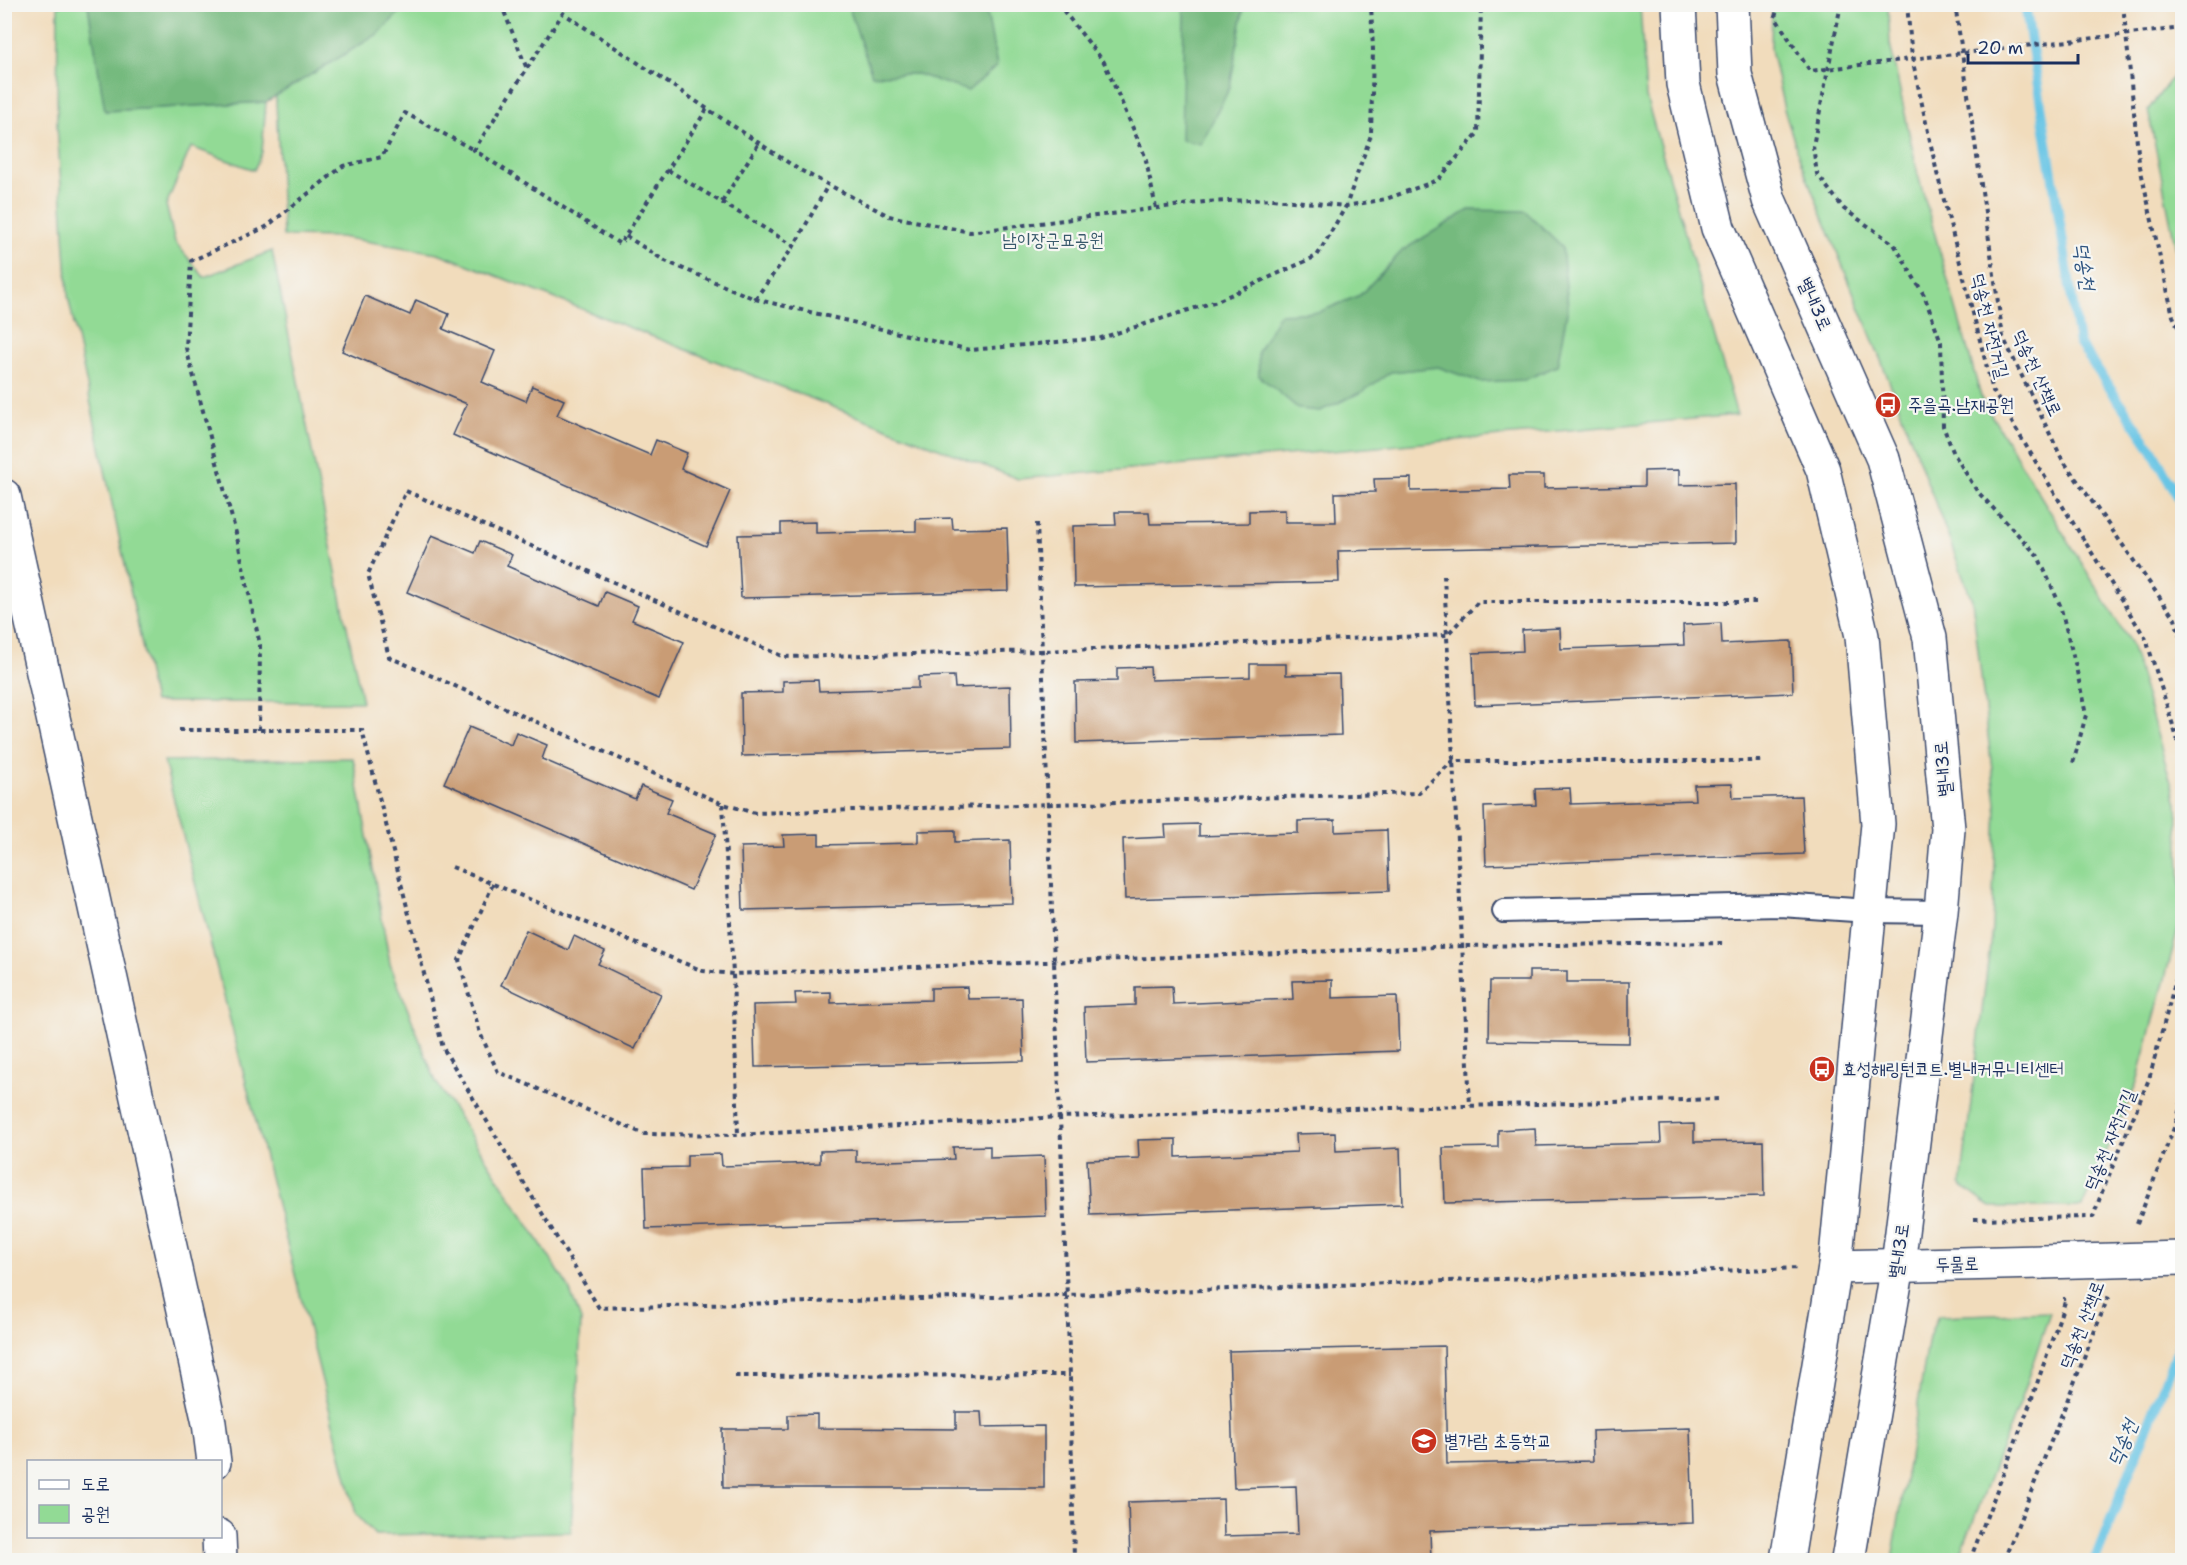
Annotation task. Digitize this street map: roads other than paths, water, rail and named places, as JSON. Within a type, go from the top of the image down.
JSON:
[{"type":"main road","points":[[1679,4],[1683,84],[1718,228],[1823,470],[1862,636],[1878,824],[1835,1267],[1787,1560]]},
{"type":"main road","name":"별내3로","points":[[1732,4],[1735,74],[1769,200],[1883,459],[1930,638],[1948,829],[1941,912],[1898,1265],[1848,1560]]},
{"type":"main road","points":[[4,496],[209,1423],[214,1460]]},
{"type":"main road","name":"두물로","points":[[1835,1267],[2182,1258]]},
{"type":"main road","points":[[219,1538],[220,1560]]},
{"type":"lane","points":[[1504,911],[1781,905],[1869,911],[1941,912]]},
{"type":"waterway","name":"덕송천","points":[[2025,4],[2079,343],[2151,448],[2182,504]]},
{"type":"waterway","name":"덕송천","points":[[2095,1560],[2182,1339]]},
{"type":"place","name":"주을곡.남재공원","points":[[1888,405]]},
{"type":"place","name":"효성해링턴코트.별내커뮤니티센터","points":[[1822,1069]]},
{"type":"place","name":"별가람 초등학교","points":[[1424,1441]]},
{"type":"park label","name":"남이장군묘공원","points":[[1053,240]]}]
